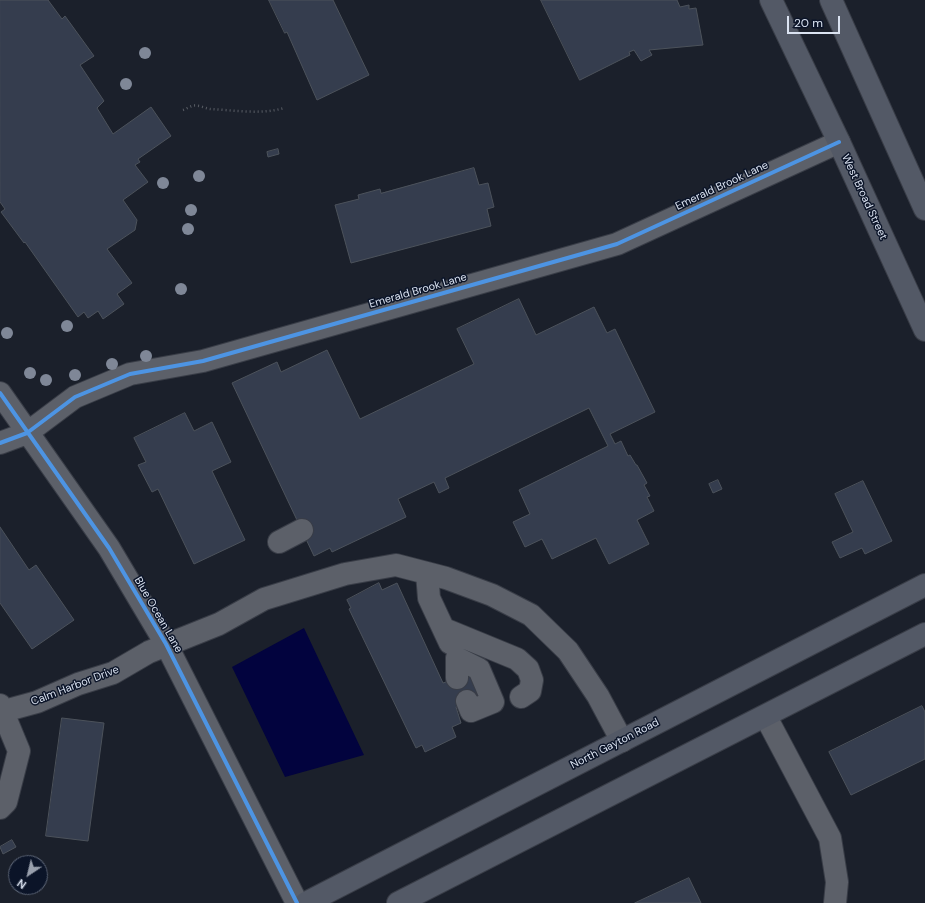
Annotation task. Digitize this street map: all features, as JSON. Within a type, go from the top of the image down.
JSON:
[{"type":"main road","name":"West Broad Street","points":[[771,0],[839,142],[925,330]]},
{"type":"main road","points":[[831,0],[925,209]]},
{"type":"main road","name":"North Gayton Road","points":[[306,903],[925,586]]},
{"type":"main road","points":[[398,903],[766,717],[925,634]]},
{"type":"street","name":"Emerald Brook Lane","points":[[0,443],[27,433],[75,397],[130,374],[202,361],[617,244],[839,142]]},
{"type":"street","name":"Blue Ocean Lane","points":[[0,393],[109,548],[166,644],[297,903]]},
{"type":"street","points":[[279,542],[302,530]]},
{"type":"street","name":"Calm Harbor Drive","points":[[2,708],[36,702],[78,684],[113,673],[166,644],[219,624],[264,599],[346,574],[396,565],[446,578],[492,595],[531,615],[568,651],[598,696],[622,741]]},
{"type":"street","points":[[427,573],[429,598],[444,629],[457,668],[479,669],[493,702],[471,710],[467,701]]},
{"type":"street","points":[[444,629],[517,659],[528,669],[532,680],[530,692],[521,697]]},
{"type":"street","points":[[0,808],[6,802],[19,751],[2,708]]},
{"type":"street","points":[[766,717],[830,838],[837,882],[835,903]]},
{"type":"path","points":[[183,110],[192,106],[260,111],[273,111],[284,108]]},
{"type":"shaded area","points":[[304,628],[364,755],[285,777],[232,667]]},
{"type":"building","points":[[0,0],[48,0],[62,19],[65,16],[94,56],[80,65],[104,101],[97,108],[113,134],[151,107],[171,136],[138,159],[140,162],[135,165],[148,182],[123,200],[137,220],[135,230],[107,249],[132,283],[117,294],[124,304],[103,319],[98,311],[88,318],[84,312],[78,317],[25,242],[24,243],[1,212],[5,209],[0,202]]},
{"type":"building","points":[[269,0],[333,0],[369,75],[317,100],[287,32],[285,33]]},
{"type":"building","points":[[541,0],[677,0],[680,7],[689,5],[689,9],[696,8],[703,45],[649,50],[652,55],[641,61],[634,50],[629,52],[630,55],[580,80]]},
{"type":"building","points":[[278,149],[279,154],[268,157],[267,152]]},
{"type":"building","points":[[474,168],[479,185],[488,183],[494,207],[487,209],[491,226],[351,263],[335,205],[359,199],[358,195],[380,189],[381,193]]},
{"type":"building","points":[[519,299],[536,335],[594,307],[607,333],[615,329],[655,412],[610,434],[615,444],[621,441],[628,456],[630,455],[647,483],[644,485],[650,496],[647,497],[654,511],[637,520],[649,544],[609,564],[596,538],[552,559],[542,539],[525,547],[513,522],[530,514],[519,490],[608,446],[589,408],[445,478],[449,488],[439,493],[434,482],[398,499],[406,517],[332,552],[330,548],[314,556],[232,383],[277,362],[281,372],[327,350],[360,419],[474,364],[457,329]]},
{"type":"building","points":[[185,413],[194,431],[212,422],[231,462],[212,471],[245,540],[194,564],[158,489],[152,492],[138,465],[146,462],[134,438]]},
{"type":"building","points":[[718,480],[722,489],[713,493],[709,484]]},
{"type":"building","points":[[863,481],[892,541],[865,554],[862,548],[840,558],[832,542],[853,532],[835,494]]},
{"type":"building","points":[[0,527],[29,570],[36,565],[74,620],[32,649],[0,603]]},
{"type":"building","points":[[379,583],[382,590],[397,583],[443,683],[470,673],[479,695],[456,707],[461,723],[452,727],[456,737],[425,752],[422,745],[416,748],[349,609],[351,608],[347,600]]},
{"type":"building","points":[[922,706],[925,712],[925,759],[851,795],[829,752]]},
{"type":"building","points":[[62,718],[104,723],[88,841],[46,836]]},
{"type":"building","points":[[12,840],[16,847],[3,854],[0,847]]},
{"type":"building","points":[[689,878],[701,903],[635,903]]},
{"type":"cycle path","points":[[0,443],[27,433],[75,397],[130,374],[203,361],[617,244],[839,142]]},
{"type":"cycle path","points":[[0,393],[109,548],[166,644],[297,903]]}]
